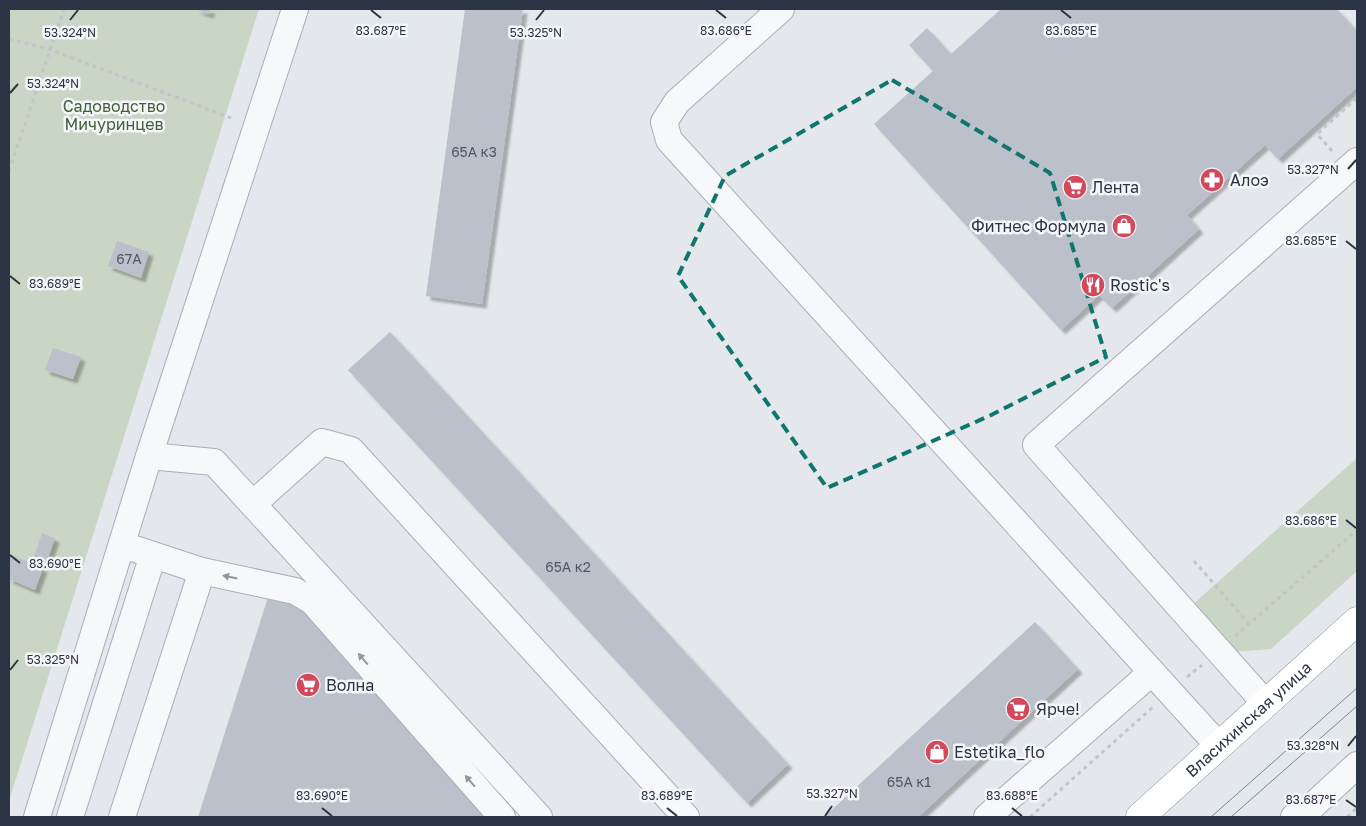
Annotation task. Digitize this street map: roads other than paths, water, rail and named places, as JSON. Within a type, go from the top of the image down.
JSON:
[{"type":"highway","name":"Власихинская улица","points":[[1140,817],[1357,621]]},
{"type":"street","points":[[37,817],[149,456],[294,9]]},
{"type":"street","points":[[781,9],[677,102],[664,122],[669,140],[1219,746]]},
{"type":"street","points":[[1266,704],[1036,444],[1353,164]]},
{"type":"street","points":[[253,504],[322,442],[351,450],[686,817]]},
{"type":"street","points":[[149,456],[214,462],[539,817]]},
{"type":"street","points":[[122,544],[202,571],[294,591],[312,601],[502,817]]},
{"type":"street","points":[[70,817],[153,555]]},
{"type":"street","points":[[122,817],[202,571]]},
{"type":"street","points":[[987,817],[1152,672]]},
{"type":"street","points":[[1294,817],[1307,811],[1357,765]]},
{"type":"tram line","points":[[1211,817],[1357,688]]},
{"type":"tram line","points":[[1231,817],[1357,706]]},
{"type":"place","name":"Алоэ","points":[[1212,180]]},
{"type":"place","name":"Лента","points":[[1075,187]]},
{"type":"place","name":"Фитнес Формула","points":[[1124,226]]},
{"type":"place","name":"Rostic's","points":[[1093,285]]},
{"type":"place","name":"Волна","points":[[308,685]]},
{"type":"place","name":"Ярче!","points":[[1018,709]]},
{"type":"place","name":"Estetika_flo","points":[[937,752]]},
{"type":"park label","name":"Садоводство Мичуринцев","points":[[114,115]]}]
